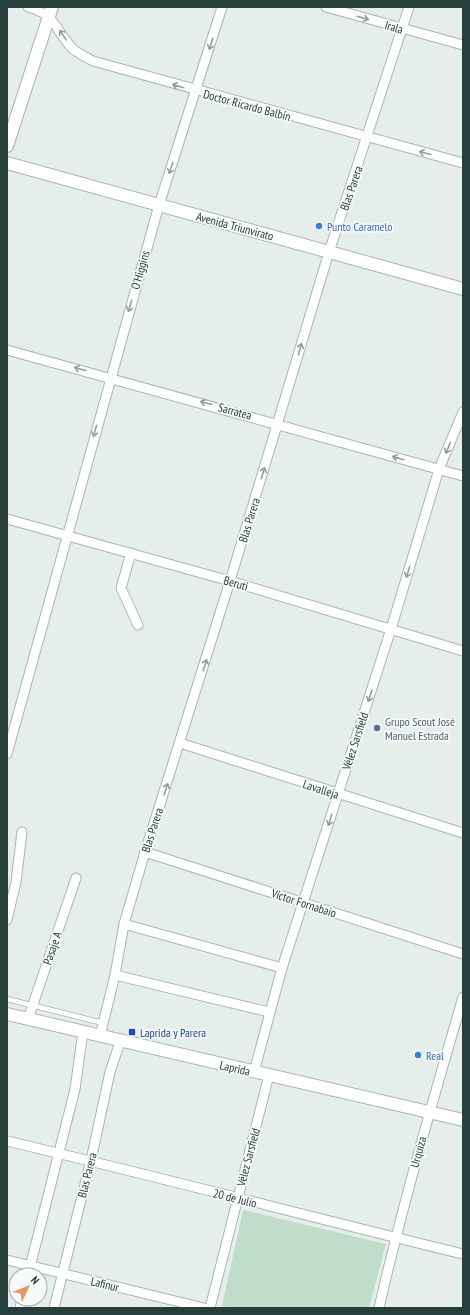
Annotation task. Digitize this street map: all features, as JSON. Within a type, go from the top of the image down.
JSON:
[{"type":"street","points":[[7,146],[51,12],[42,12],[28,7]]},
{"type":"street","name":"O'Higgins","points":[[7,754],[68,536],[110,377],[159,205],[222,7]]},
{"type":"street","name":"Irala","points":[[326,7],[463,45]]},
{"type":"street","name":"Blas Parera","points":[[100,1036],[115,975],[124,924],[145,852],[230,581],[329,252],[368,137],[409,7]]},
{"type":"street","name":"Doctor Ricardo Balbín","points":[[51,12],[74,49],[93,61],[196,91],[463,163]]},
{"type":"street","name":"Avenida Triunvirato","points":[[7,163],[463,289]]},
{"type":"street","name":"Sarratea","points":[[7,350],[278,423],[463,476]]},
{"type":"street","name":"Vélez Sarsfield","points":[[254,1072],[282,968],[392,629],[439,469],[463,412]]},
{"type":"street","name":"Beruti","points":[[7,519],[230,581],[463,651]]},
{"type":"street","points":[[131,553],[121,588],[138,625]]},
{"type":"street","name":"Lavalleja","points":[[180,743],[463,833]]},
{"type":"street","points":[[7,920],[16,882],[22,832]]},
{"type":"street","name":"Víctor Fornabaio","points":[[145,852],[463,954]]},
{"type":"street","name":"Pasaje A","points":[[28,1019],[76,878]]},
{"type":"street","points":[[124,924],[282,968]]},
{"type":"street","points":[[115,975],[269,1012]]},
{"type":"street","name":"Urquiza","points":[[379,1308],[395,1238],[429,1112],[463,997]]},
{"type":"street","name":"Laprida","points":[[7,1014],[120,1042],[463,1120]]},
{"type":"street","points":[[30,1266],[75,1089],[83,1032]]},
{"type":"street","name":"Blas Parera","points":[[54,1308],[91,1160],[110,1072],[120,1042]]},
{"type":"street","name":"Vélez Sarsfield","points":[[210,1308],[269,1075]]},
{"type":"street","name":"20 de Julio","points":[[7,1141],[91,1160],[237,1199],[463,1254]]},
{"type":"street","name":"Lafinur","points":[[7,1260],[204,1308]]},
{"type":"lane","points":[[7,999],[103,1023]]},
{"type":"green space","points":[[243,1210],[386,1244],[369,1308],[232,1308],[222,1306]]},
{"type":"place","name":"Punto Caramelo","points":[[319,226]]},
{"type":"place","name":"Grupo Scout José Manuel Estrada","points":[[377,728]]},
{"type":"place","name":"Laprida y Parera","points":[[132,1032]]},
{"type":"place","name":"Real","points":[[418,1055]]}]
